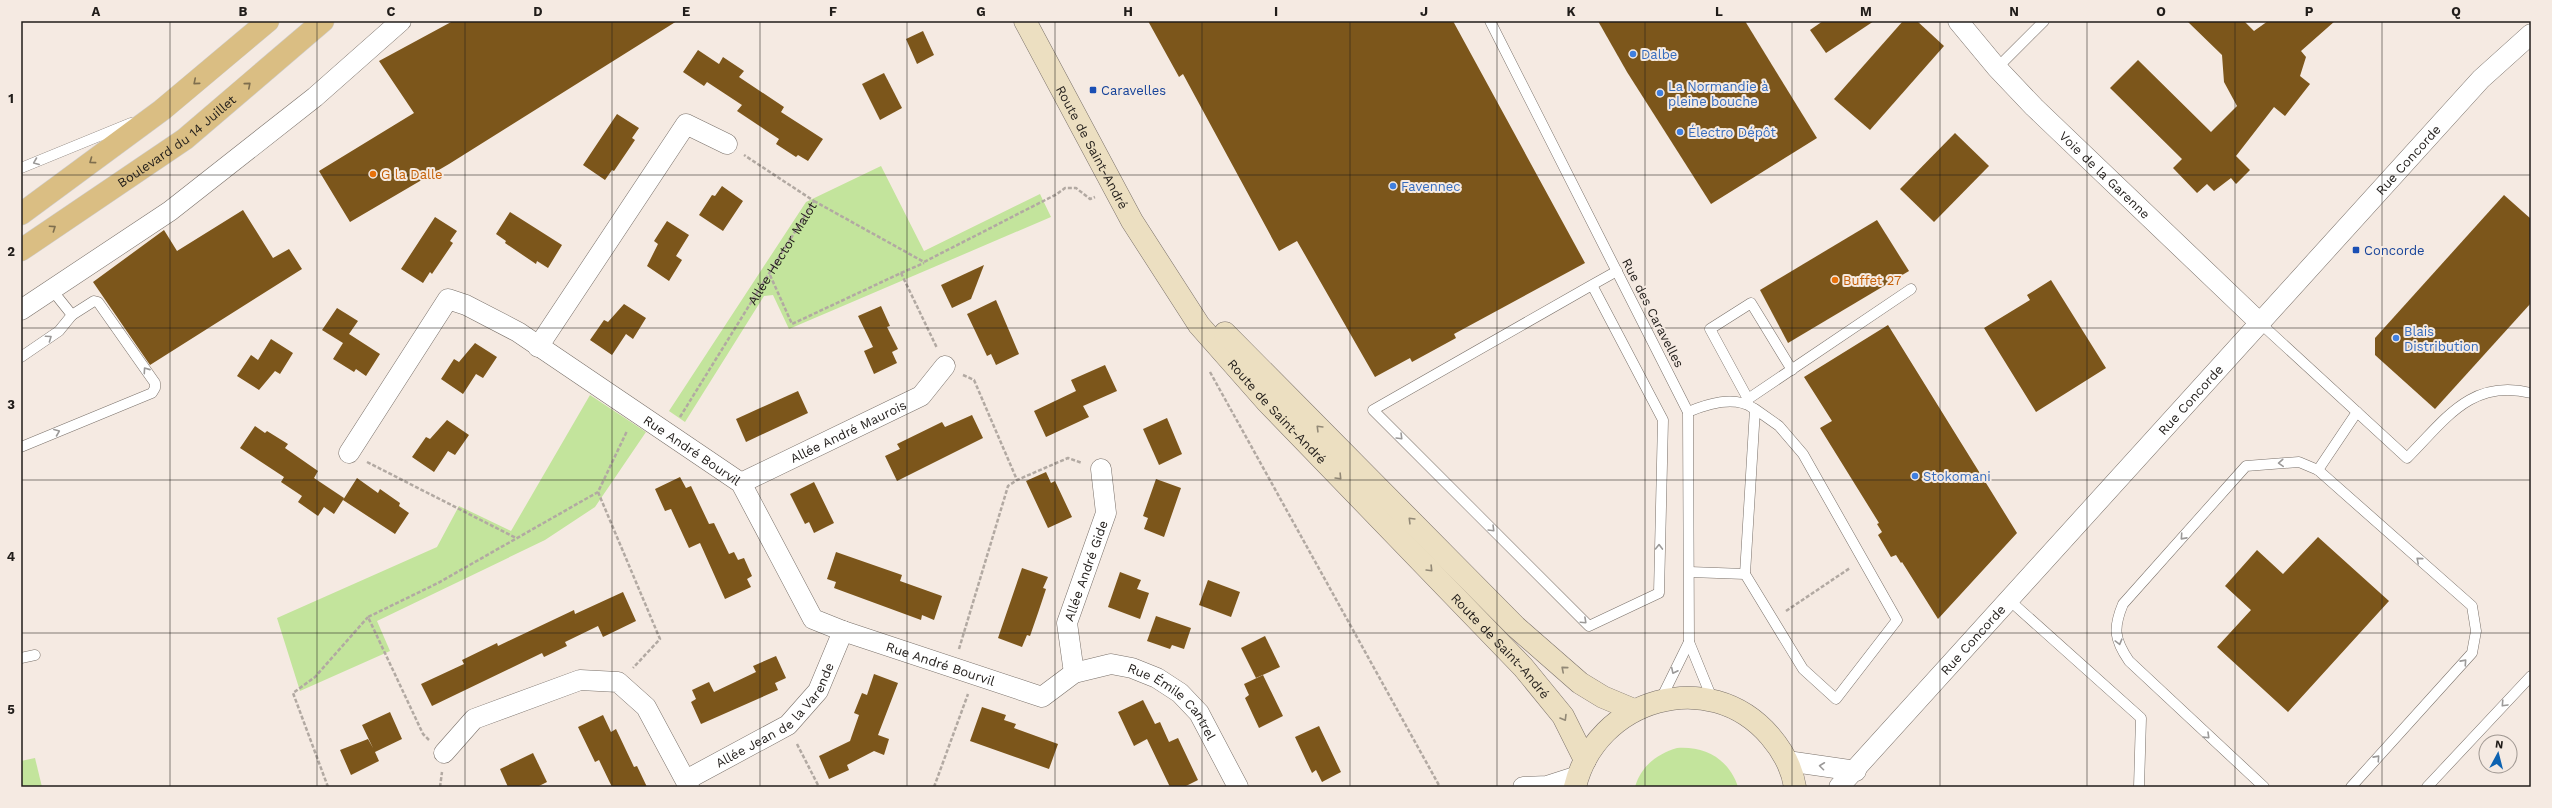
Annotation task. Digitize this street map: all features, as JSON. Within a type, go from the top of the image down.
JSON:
[{"type":"main road","points":[[21,214],[162,110],[268,21]]},
{"type":"main road","name":"Boulevard du 14 Juillet","points":[[21,250],[185,139],[323,21]]},
{"type":"main road","name":"Route de Saint-André","points":[[1025,21],[1148,247],[1199,325],[1266,401],[1523,667],[1563,716],[1579,774]]},
{"type":"main road","name":"Route de Saint-André","points":[[1039,21],[1125,184],[1171,264],[1222,331],[1516,627],[1580,683],[1603,697],[1634,710]]},
{"type":"main road","points":[[1579,774],[1596,742],[1610,727],[1634,710],[1660,701],[1678,698],[1714,702],[1732,708],[1764,730],[1787,762],[1795,787]]},
{"type":"street","points":[[21,310],[170,211],[315,97],[401,21]]},
{"type":"street","name":"Voie de la Garenne","points":[[1958,21],[1997,68],[2034,107],[2259,322]]},
{"type":"street","name":"Rue Concorde","points":[[1839,787],[1856,771],[2008,599],[2481,80],[2531,34]]},
{"type":"street","points":[[538,347],[686,124],[727,144]]},
{"type":"street","name":"Rue André Bourvil","points":[[349,454],[448,299],[466,305],[518,332],[538,347],[741,482],[813,619],[843,631],[1042,697],[1074,673]]},
{"type":"street","name":"Allée André Maurois","points":[[741,482],[921,396],[945,366]]},
{"type":"street","name":"Allée André Gide","points":[[1074,673],[1068,622],[1106,513],[1101,469]]},
{"type":"street","name":"Allée Jean de la Varende","points":[[688,784],[788,725],[818,691],[843,631]]},
{"type":"street","name":"Rue Émile Cantrel","points":[[1074,673],[1112,664],[1132,668],[1156,678],[1180,693],[1199,713],[1238,787]]},
{"type":"street","points":[[444,753],[474,719],[580,680],[618,682],[646,708],[688,784]]},
{"type":"street","points":[[1787,762],[1856,771]]},
{"type":"street","points":[[1523,787],[1548,786],[1579,774]]},
{"type":"lane","name":"Rue des Caravelles","points":[[1490,21],[1688,412],[1690,572],[1689,642]]},
{"type":"lane","points":[[1997,68],[2044,21]]},
{"type":"lane","points":[[21,168],[162,110]]},
{"type":"lane","points":[[1592,285],[1663,420],[1659,593],[1589,626],[1373,410],[1592,285],[1617,271]]},
{"type":"lane","points":[[1688,412],[1714,402],[1750,404],[1792,370],[1911,289]]},
{"type":"lane","points":[[52,290],[72,315]]},
{"type":"lane","points":[[21,357],[59,331],[72,315],[94,301],[98,302],[155,383],[155,388],[152,393],[21,447]]},
{"type":"lane","points":[[1750,404],[1745,574],[1774,619],[1803,669],[1836,699],[1897,620],[1803,454],[1779,426],[1750,404],[1710,329],[1751,303],[1792,370]]},
{"type":"lane","points":[[2259,322],[2407,458],[2460,406],[2473,396],[2497,390],[2531,393]]},
{"type":"lane","points":[[2318,470],[2357,412]]},
{"type":"lane","points":[[2264,787],[2129,661],[2119,647],[2115,623],[2123,604],[2246,466],[2299,462],[2318,470],[2472,606],[2476,631],[2472,653],[2351,787]]},
{"type":"lane","points":[[1690,572],[1745,574]]},
{"type":"lane","points":[[2008,599],[2141,718],[2139,787]]},
{"type":"lane","points":[[1660,701],[1689,642]]},
{"type":"lane","points":[[1689,642],[1714,702]]},
{"type":"lane","points":[[21,658],[35,655]]},
{"type":"lane","points":[[2427,787],[2531,676]]},
{"type":"path","name":"Allée Hector Malot","points":[[669,434],[770,275],[814,201],[727,144]]},
{"type":"path","points":[[770,275],[792,324],[902,273],[1058,194],[1065,188],[1076,188],[1090,199],[1113,184]]},
{"type":"path","points":[[814,201],[924,262]]},
{"type":"path","points":[[902,273],[945,366],[974,380],[1016,480]]},
{"type":"path","points":[[1208,369],[1440,787]]},
{"type":"path","points":[[328,787],[293,693],[315,677],[368,617],[438,583],[598,492],[636,412]]},
{"type":"path","points":[[349,454],[516,538]]},
{"type":"path","points":[[954,667],[1008,486],[1016,480],[1068,458],[1101,469]]},
{"type":"path","points":[[598,492],[660,639],[618,682]]},
{"type":"path","points":[[1774,619],[1863,560]]},
{"type":"path","points":[[368,617],[423,734],[444,753]]},
{"type":"path","points":[[934,787],[975,674]]},
{"type":"path","points":[[788,725],[819,787]]},
{"type":"green space","points":[[881,166],[924,251],[1040,194],[1051,217],[789,329],[773,295],[764,296],[685,422],[669,411],[806,202]]},
{"type":"green space","points":[[590,395],[646,432],[595,507],[545,540],[377,621],[390,651],[300,691],[277,618],[437,547],[459,506],[511,531]]},
{"type":"green space","points":[[1677,748],[1697,749],[1715,756],[1729,769],[1738,787],[1635,787],[1641,773],[1651,762],[1657,757]]},
{"type":"green space","points":[[35,758],[42,787],[21,787],[21,761]]},
{"type":"building","points":[[453,21],[677,21],[449,164],[350,222],[319,171],[414,113],[379,61]]},
{"type":"building","name":"Favennec","points":[[1148,21],[1453,21],[1585,263],[1454,334],[1456,338],[1412,362],[1410,358],[1375,377],[1297,241],[1279,251],[1183,74],[1179,77]]},
{"type":"building","points":[[1598,21],[1745,21],[1817,138],[1711,204],[1627,72]]},
{"type":"building","points":[[1823,21],[1874,21],[1826,53],[1810,30]]},
{"type":"building","points":[[1903,21],[1917,21],[1944,46],[1870,130],[1834,99]]},
{"type":"building","points":[[2187,21],[2244,21],[2254,31],[2268,21],[2335,21],[2301,51],[2306,57],[2300,76],[2310,84],[2285,116],[2274,107],[2236,156],[2250,170],[2236,184],[2231,178],[2214,191],[2207,184],[2197,193],[2173,168],[2182,159],[2110,88],[2138,60],[2211,132],[2237,106],[2224,82],[2222,55]]},
{"type":"building","points":[[923,31],[934,55],[917,64],[906,39]]},
{"type":"building","points":[[698,50],[719,64],[723,57],[744,71],[739,77],[784,107],[781,112],[823,139],[808,161],[798,155],[796,157],[776,144],[779,139],[737,111],[742,105],[707,82],[704,86],[683,72]]},
{"type":"building","points":[[884,73],[902,108],[880,120],[862,84]]},
{"type":"building","points":[[617,114],[639,128],[632,138],[635,140],[614,171],[612,170],[605,180],[583,165]]},
{"type":"building","points":[[1955,133],[1989,166],[1934,222],[1900,189]]},
{"type":"building","points":[[722,186],[743,201],[723,231],[699,215],[712,195],[715,196]]},
{"type":"building","points":[[2504,195],[2531,219],[2531,303],[2435,409],[2375,355],[2375,338]]},
{"type":"building","points":[[243,210],[273,258],[289,249],[302,269],[150,365],[93,282],[164,230],[177,251]]},
{"type":"building","points":[[510,212],[562,245],[548,268],[537,261],[536,264],[505,243],[506,241],[496,234]]},
{"type":"building","points":[[435,217],[457,231],[450,241],[453,243],[432,274],[430,272],[423,283],[401,269]]},
{"type":"building","name":"Buffet 27","points":[[1877,220],[1909,271],[1788,343],[1760,290]]},
{"type":"building","points":[[667,221],[689,235],[676,256],[682,260],[669,281],[647,266],[658,244],[654,241]]},
{"type":"building","points":[[984,265],[971,299],[952,308],[941,285]]},
{"type":"building","points":[[2051,280],[2106,368],[2036,412],[1984,328],[2030,300],[2027,295]]},
{"type":"building","points":[[996,300],[1019,354],[996,365],[991,354],[987,356],[967,314]]},
{"type":"building","points":[[624,304],[646,318],[633,339],[626,334],[612,355],[590,340],[604,320],[608,322]]},
{"type":"building","points":[[881,306],[890,326],[887,327],[898,349],[892,352],[897,363],[874,374],[864,351],[873,347],[858,316]]},
{"type":"building","points":[[337,308],[358,321],[349,334],[380,354],[366,376],[356,369],[354,372],[333,359],[343,343],[322,330]]},
{"type":"building","name":"Stokomani","points":[[1888,325],[2017,533],[1938,619],[1902,562],[1901,563],[1896,555],[1891,557],[1878,535],[1882,532],[1877,524],[1879,523],[1820,428],[1832,421],[1804,377]]},
{"type":"building","points":[[271,339],[293,353],[280,374],[275,371],[259,390],[237,376],[251,355],[258,360]]},
{"type":"building","points":[[475,343],[497,357],[483,378],[476,374],[463,394],[441,379],[454,359],[459,362]]},
{"type":"building","points":[[1105,365],[1117,391],[1083,406],[1089,417],[1046,437],[1034,411],[1076,391],[1071,380]]},
{"type":"building","points":[[798,391],[808,413],[746,442],[736,419]]},
{"type":"building","points":[[972,415],[983,438],[897,481],[885,456],[900,449],[897,444],[942,422],[945,427]]},
{"type":"building","points":[[1167,418],[1182,454],[1159,465],[1143,429]]},
{"type":"building","points":[[447,420],[469,435],[455,455],[448,451],[434,472],[412,457],[426,437],[430,439]]},
{"type":"building","points":[[255,426],[265,433],[267,431],[288,444],[285,448],[318,471],[314,478],[344,498],[334,514],[324,507],[318,516],[298,502],[302,496],[281,482],[284,477],[240,448]]},
{"type":"building","points":[[1046,472],[1051,483],[1055,481],[1072,517],[1048,528],[1026,481]]},
{"type":"building","points":[[680,477],[686,488],[691,486],[709,524],[714,523],[729,554],[734,552],[738,560],[744,558],[752,576],[747,579],[751,587],[725,599],[700,543],[689,548],[671,509],[665,511],[655,489]]},
{"type":"building","points":[[357,478],[378,493],[380,489],[400,503],[399,506],[409,513],[395,534],[343,500]]},
{"type":"building","points":[[1156,479],[1181,488],[1164,537],[1144,529],[1148,518],[1143,516]]},
{"type":"building","points":[[814,482],[834,523],[814,533],[809,522],[805,524],[790,494]]},
{"type":"building","points":[[2318,537],[2389,601],[2288,712],[2217,647],[2251,610],[2225,586],[2257,550],[2283,574]]},
{"type":"building","points":[[836,552],[902,575],[900,581],[942,596],[934,620],[922,615],[921,620],[834,588],[836,582],[827,579]]},
{"type":"building","points":[[1022,568],[1048,577],[1043,588],[1046,589],[1030,636],[1027,635],[1022,647],[998,638]]},
{"type":"building","points":[[1120,572],[1141,580],[1137,589],[1149,593],[1140,619],[1108,607]]},
{"type":"building","points":[[1208,580],[1240,592],[1231,617],[1199,605]]},
{"type":"building","points":[[623,592],[636,621],[603,637],[598,626],[565,642],[567,646],[544,657],[542,653],[432,706],[421,684],[464,664],[462,660],[497,643],[498,646],[574,610],[575,614]]},
{"type":"building","points":[[1156,616],[1191,628],[1184,649],[1172,645],[1170,649],[1147,641]]},
{"type":"building","points":[[1265,636],[1280,667],[1256,678],[1241,648]]},
{"type":"building","points":[[776,656],[786,678],[775,683],[778,690],[701,724],[691,702],[696,699],[692,690],[709,682],[714,692],[756,672],[753,666]]},
{"type":"building","points":[[874,674],[898,683],[878,735],[889,739],[884,755],[874,751],[847,765],[849,770],[829,779],[819,756],[850,741],[859,715],[854,713],[862,693],[867,695]]},
{"type":"building","points":[[1263,675],[1283,716],[1259,728],[1245,698],[1249,695],[1244,684]]},
{"type":"building","points":[[1143,700],[1155,724],[1160,722],[1169,742],[1178,738],[1198,780],[1184,787],[1170,787],[1147,739],[1134,746],[1118,712]]},
{"type":"building","points":[[982,707],[1006,715],[1004,720],[1016,724],[1014,728],[1058,744],[1049,769],[970,741]]},
{"type":"building","points":[[390,712],[402,739],[375,752],[379,761],[351,775],[340,750],[368,739],[373,748],[362,725]]},
{"type":"building","points":[[603,715],[611,732],[616,729],[634,767],[637,766],[647,787],[612,787],[599,760],[595,762],[578,727]]},
{"type":"building","points":[[1319,726],[1341,772],[1322,782],[1316,770],[1312,773],[1295,737]]},
{"type":"building","points":[[533,753],[547,782],[537,787],[508,787],[500,769]]},
{"type":"place","name":"Dalbe","points":[[1633,54]]},
{"type":"place","name":"Caravelles","points":[[1093,90]]},
{"type":"place","name":"La Normandie à pleine bouche","points":[[1660,93]]},
{"type":"place","name":"Électro Dépôt","points":[[1680,132]]},
{"type":"place","name":"G la Dalle","points":[[373,174]]},
{"type":"place","name":"Favennec","points":[[1393,186]]},
{"type":"place","name":"Concorde","points":[[2356,250]]},
{"type":"place","name":"Buffet 27","points":[[1835,280]]},
{"type":"place","name":"Blais Distribution","points":[[2396,338]]},
{"type":"place","name":"Stokomani","points":[[1915,476]]}]
